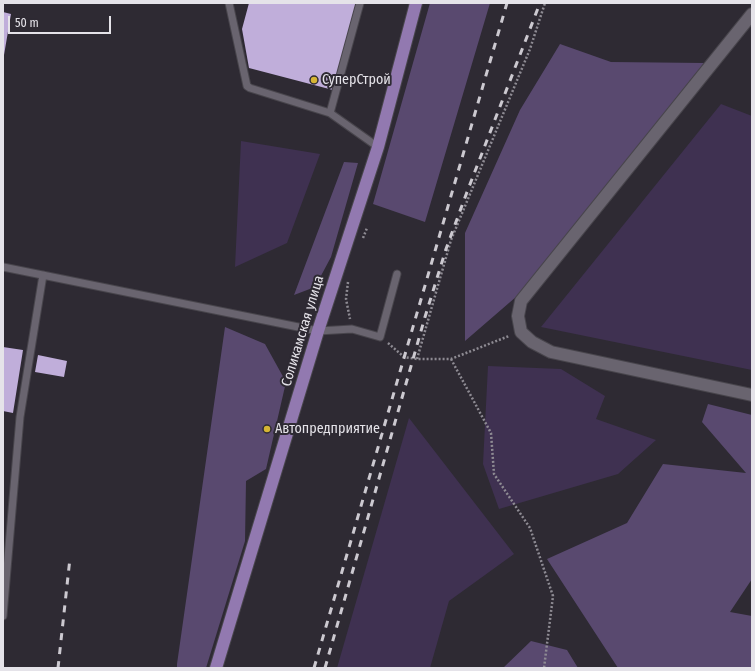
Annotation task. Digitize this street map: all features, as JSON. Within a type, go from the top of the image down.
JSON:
[{"type":"main road","name":"Соликамская улица","points":[[216,668],[318,331],[378,147],[416,3]]},
{"type":"street","points":[[752,14],[521,301],[518,316],[521,332],[532,342],[551,352],[752,395]]},
{"type":"lane","points":[[229,3],[247,86],[330,113],[378,147]]},
{"type":"lane","points":[[330,113],[360,3]]},
{"type":"lane","points":[[3,267],[318,331],[352,329],[380,337],[397,274]]},
{"type":"lane","points":[[3,616],[20,417],[43,275]]},
{"type":"path","points":[[417,359],[451,240],[530,49],[545,3]]},
{"type":"path","points":[[362,241],[367,228]]},
{"type":"path","points":[[349,280],[346,299],[352,329]]},
{"type":"path","points":[[380,337],[404,356],[417,359],[451,359],[521,332]]},
{"type":"path","points":[[451,359],[491,433],[494,474],[530,528],[553,596],[544,668]]},
{"type":"shaded area","points":[[430,3],[490,3],[425,222],[373,204]]},
{"type":"shaded area","points":[[560,44],[611,62],[704,63],[524,290],[465,341],[465,233],[520,110]]},
{"type":"shaded area","points":[[721,104],[752,116],[752,370],[541,327]]},
{"type":"shaded area","points":[[241,141],[320,154],[287,243],[235,267]]},
{"type":"shaded area","points":[[344,162],[358,163],[331,257],[315,287],[294,295]]},
{"type":"shaded area","points":[[225,327],[265,344],[286,382],[266,469],[246,481],[245,541],[206,668],[177,668],[177,664]]},
{"type":"shaded area","points":[[488,366],[561,369],[605,396],[596,419],[656,440],[618,474],[499,509],[483,464]]},
{"type":"shaded area","points":[[708,404],[752,415],[752,579],[730,612],[752,616],[752,668],[618,668],[547,559],[627,523],[663,464],[746,473],[702,422]]},
{"type":"shaded area","points":[[409,418],[514,554],[449,601],[430,668],[337,668]]},
{"type":"shaded area","points":[[531,641],[567,650],[578,668],[503,668]]},
{"type":"building","points":[[249,3],[356,3],[333,90],[249,68],[242,29]]},
{"type":"building","points":[[3,12],[11,14],[4,55],[3,55]]},
{"type":"building","points":[[3,347],[23,350],[13,413],[3,411]]},
{"type":"building","points":[[38,355],[67,361],[64,377],[35,372]]},
{"type":"railway","points":[[314,668],[507,3]]},
{"type":"railway","points":[[325,668],[425,317],[446,249],[540,3]]},
{"type":"railway","points":[[58,668],[70,558]]},
{"type":"place","name":"СуперСтрой","points":[[314,80]]},
{"type":"place","name":"Автопредприятие","points":[[267,429]]}]
